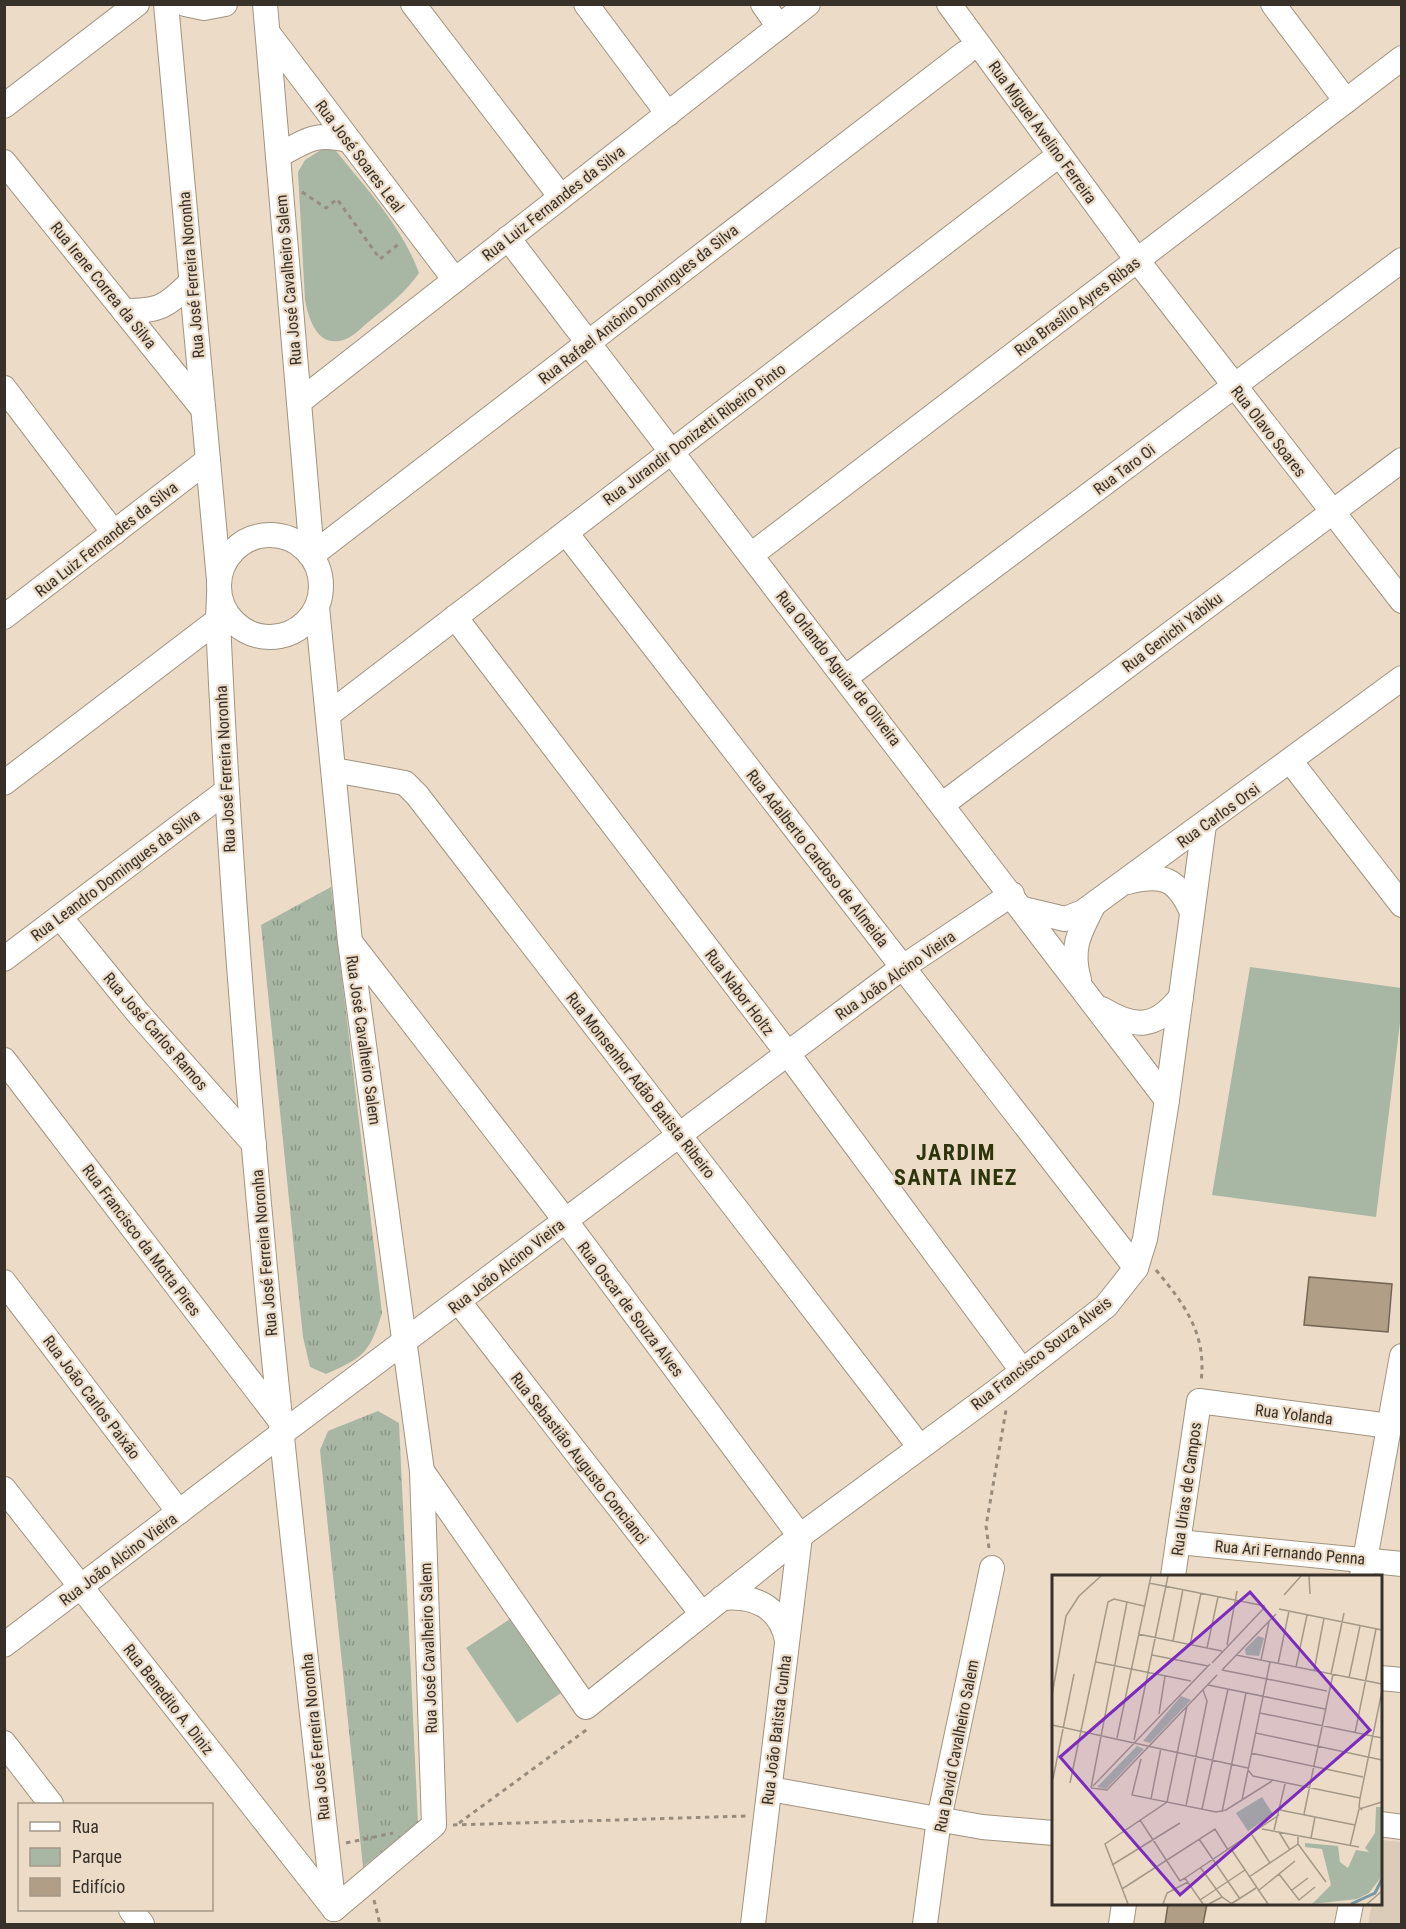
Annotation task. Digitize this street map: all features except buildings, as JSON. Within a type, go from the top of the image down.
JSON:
[{"type":"street","points":[[4,106],[137,4]]},
{"type":"street","name":"Rua José Ferreira Noronha","points":[[166,4],[219,588],[218,620],[225,792],[235,929],[280,1426],[334,1909]]},
{"type":"street","points":[[184,4],[204,8],[225,4]]},
{"type":"street","name":"Rua José Cavalheiro Salem","points":[[265,4],[312,555]]},
{"type":"street","points":[[413,4],[561,197]]},
{"type":"street","points":[[586,4],[668,114]]},
{"type":"street","points":[[763,4],[779,27]]},
{"type":"street","name":"Rua Luiz Fernandes da Silva","points":[[298,402],[808,4]]},
{"type":"street","name":"Rua Miguel Avelino Ferreira","points":[[949,4],[1137,260]]},
{"type":"street","points":[[1273,4],[1346,101]]},
{"type":"street","name":"Rua José Soares Leal","points":[[267,32],[455,280]]},
{"type":"street","name":"Rua Rafael Antônio Domingues da Silva","points":[[312,555],[965,53]]},
{"type":"street","name":"Rua Brasílio Ayres Ribas","points":[[752,555],[1401,58]]},
{"type":"street","points":[[278,167],[306,140],[327,135],[348,140]]},
{"type":"street","name":"Rua Jurandir Donizetti Ribeiro Pinto","points":[[329,714],[1059,155]]},
{"type":"street","name":"Rua Irene Correa da Silva","points":[[4,162],[203,409]]},
{"type":"street","name":"Rua Orlando Aguiar de Oliveira","points":[[508,238],[1018,901],[1167,1100]]},
{"type":"street","name":"Rua Olavo Soares","points":[[1137,260],[1401,601]]},
{"type":"street","name":"Rua Taro Oi","points":[[846,677],[1401,260]]},
{"type":"street","points":[[124,311],[153,311],[169,304],[191,282]]},
{"type":"street","points":[[4,388],[114,532]]},
{"type":"street","name":"Rua Luiz Fernandes da Silva","points":[[5,615],[208,460]]},
{"type":"street","name":"Rua Genichi Yabiku","points":[[943,804],[1401,460]]},
{"type":"street","name":"Rua Adalberto Cardoso de Almeida","points":[[566,533],[903,967],[1139,1261]]},
{"type":"street","points":[[279,535],[289,538],[312,555],[321,576],[322,587],[317,607],[297,630],[268,637],[249,633],[233,622],[219,588],[222,566],[234,550],[259,536],[279,535]]},
{"type":"street","name":"Rua José Cavalheiro Salem","points":[[317,607],[350,942],[422,1471],[446,1825]]},
{"type":"street","name":"Rua Nabor Holtz","points":[[455,617],[788,1054],[1015,1375]]},
{"type":"street","points":[[4,783],[218,620]]},
{"type":"street","name":"Rua Carlos Orsi","points":[[1018,901],[1065,919],[1074,917],[1291,762],[1401,678]]},
{"type":"street","points":[[1291,762],[1401,905]]},
{"type":"street","name":"Rua Monsenhor Adão Batista Ribeiro","points":[[334,770],[405,783],[417,795],[919,1446]]},
{"type":"street","name":"Rua Leandro Domingues da Silva","points":[[4,959],[225,792]]},
{"type":"street","name":"Rua Francisco Souza Alveis","points":[[586,1707],[800,1536],[1106,1306],[1139,1261],[1167,1100],[1204,825]]},
{"type":"street","points":[[1123,883],[1157,878],[1170,880],[1178,887],[1192,912]]},
{"type":"street","name":"Rua João Alcino Vieira","points":[[4,1645],[179,1512],[280,1426],[406,1341],[459,1302],[903,967],[1018,901]]},
{"type":"street","points":[[1081,985],[1076,968],[1077,936],[1095,904]]},
{"type":"street","name":"Rua José Carlos Ramos","points":[[60,916],[138,1013],[254,1144]]},
{"type":"street","name":"Rua Oscar de Souza Alves","points":[[350,942],[565,1220],[800,1536]]},
{"type":"street","points":[[1097,1007],[1123,1022],[1135,1024],[1151,1021],[1170,1011],[1181,997]]},
{"type":"street","name":"Rua Francisco da Motta Pires","points":[[4,1060],[280,1426]]},
{"type":"street","name":"Rua João Carlos Paixão","points":[[4,1282],[179,1512]]},
{"type":"street","name":"Rua Sebastião Augusto Concianci","points":[[459,1302],[702,1614]]},
{"type":"street","points":[[1364,1568],[1395,1414],[1401,1356]]},
{"type":"street","name":"Rua Yolanda","points":[[1198,1401],[1395,1414]]},
{"type":"street","name":"Rua Urias de Campos","points":[[1173,1575],[1198,1401]]},
{"type":"street","name":"Rua José Cavalheiro Salem","points":[[422,1471],[586,1707]]},
{"type":"street","name":"Rua Benedito A. Diniz","points":[[4,1489],[334,1909]]},
{"type":"street","name":"Rua João Batista Cunha","points":[[753,1924],[800,1536]]},
{"type":"street","name":"Rua Ari Fernando Penna","points":[[1178,1542],[1364,1568],[1401,1564]]},
{"type":"street","name":"Rua David Cavalheiro Salem","points":[[925,1924],[939,1819],[992,1568]]},
{"type":"street","points":[[722,1598],[755,1599],[772,1610],[784,1626],[787,1642]]},
{"type":"street","points":[[1382,1678],[1401,1680]]},
{"type":"street","points":[[4,1743],[50,1803]]},
{"type":"street","points":[[770,1789],[982,1827],[1052,1833]]},
{"type":"street","points":[[1382,1824],[1401,1827]]},
{"type":"street","points":[[334,1909],[446,1825]]},
{"type":"street","points":[[1121,1924],[1124,1905]]},
{"type":"street","points":[[1336,1905],[1340,1924]]},
{"type":"street","points":[[1347,1924],[1352,1905]]},
{"type":"street","points":[[132,1911],[142,1924]]},
{"type":"path","points":[[278,167],[326,208],[338,199],[380,259],[416,229]]},
{"type":"path","points":[[1139,1261],[1194,1320],[1203,1368],[1198,1401]]},
{"type":"path","points":[[992,1568],[986,1526],[1015,1375]]},
{"type":"path","points":[[446,1825],[589,1728],[586,1707]]},
{"type":"path","points":[[446,1825],[766,1815]]},
{"type":"path","points":[[327,1846],[402,1832]]},
{"type":"shaded area","points":[[1382,1840],[1401,1842],[1401,1924],[1368,1924],[1372,1905],[1382,1905]]},
{"type":"green space","points":[[324,148],[336,151],[383,209],[404,240],[419,273],[397,298],[356,333],[346,339],[336,341],[322,337],[316,331],[305,300],[298,172],[305,160]]},
{"type":"green space","points":[[331,887],[382,1313],[369,1346],[357,1358],[326,1374],[310,1367],[303,1337],[261,925]]},
{"type":"green space","points":[[1250,967],[1401,988],[1401,1015],[1376,1217],[1212,1195]]},
{"type":"green space","points":[[378,1411],[399,1423],[418,1823],[363,1867],[320,1450],[328,1431]]},
{"type":"green space","points":[[510,1619],[561,1693],[517,1723],[466,1648]]},
{"type":"district","name":"JARDIM SANTA INEZ","points":[[956,1164]]}]
